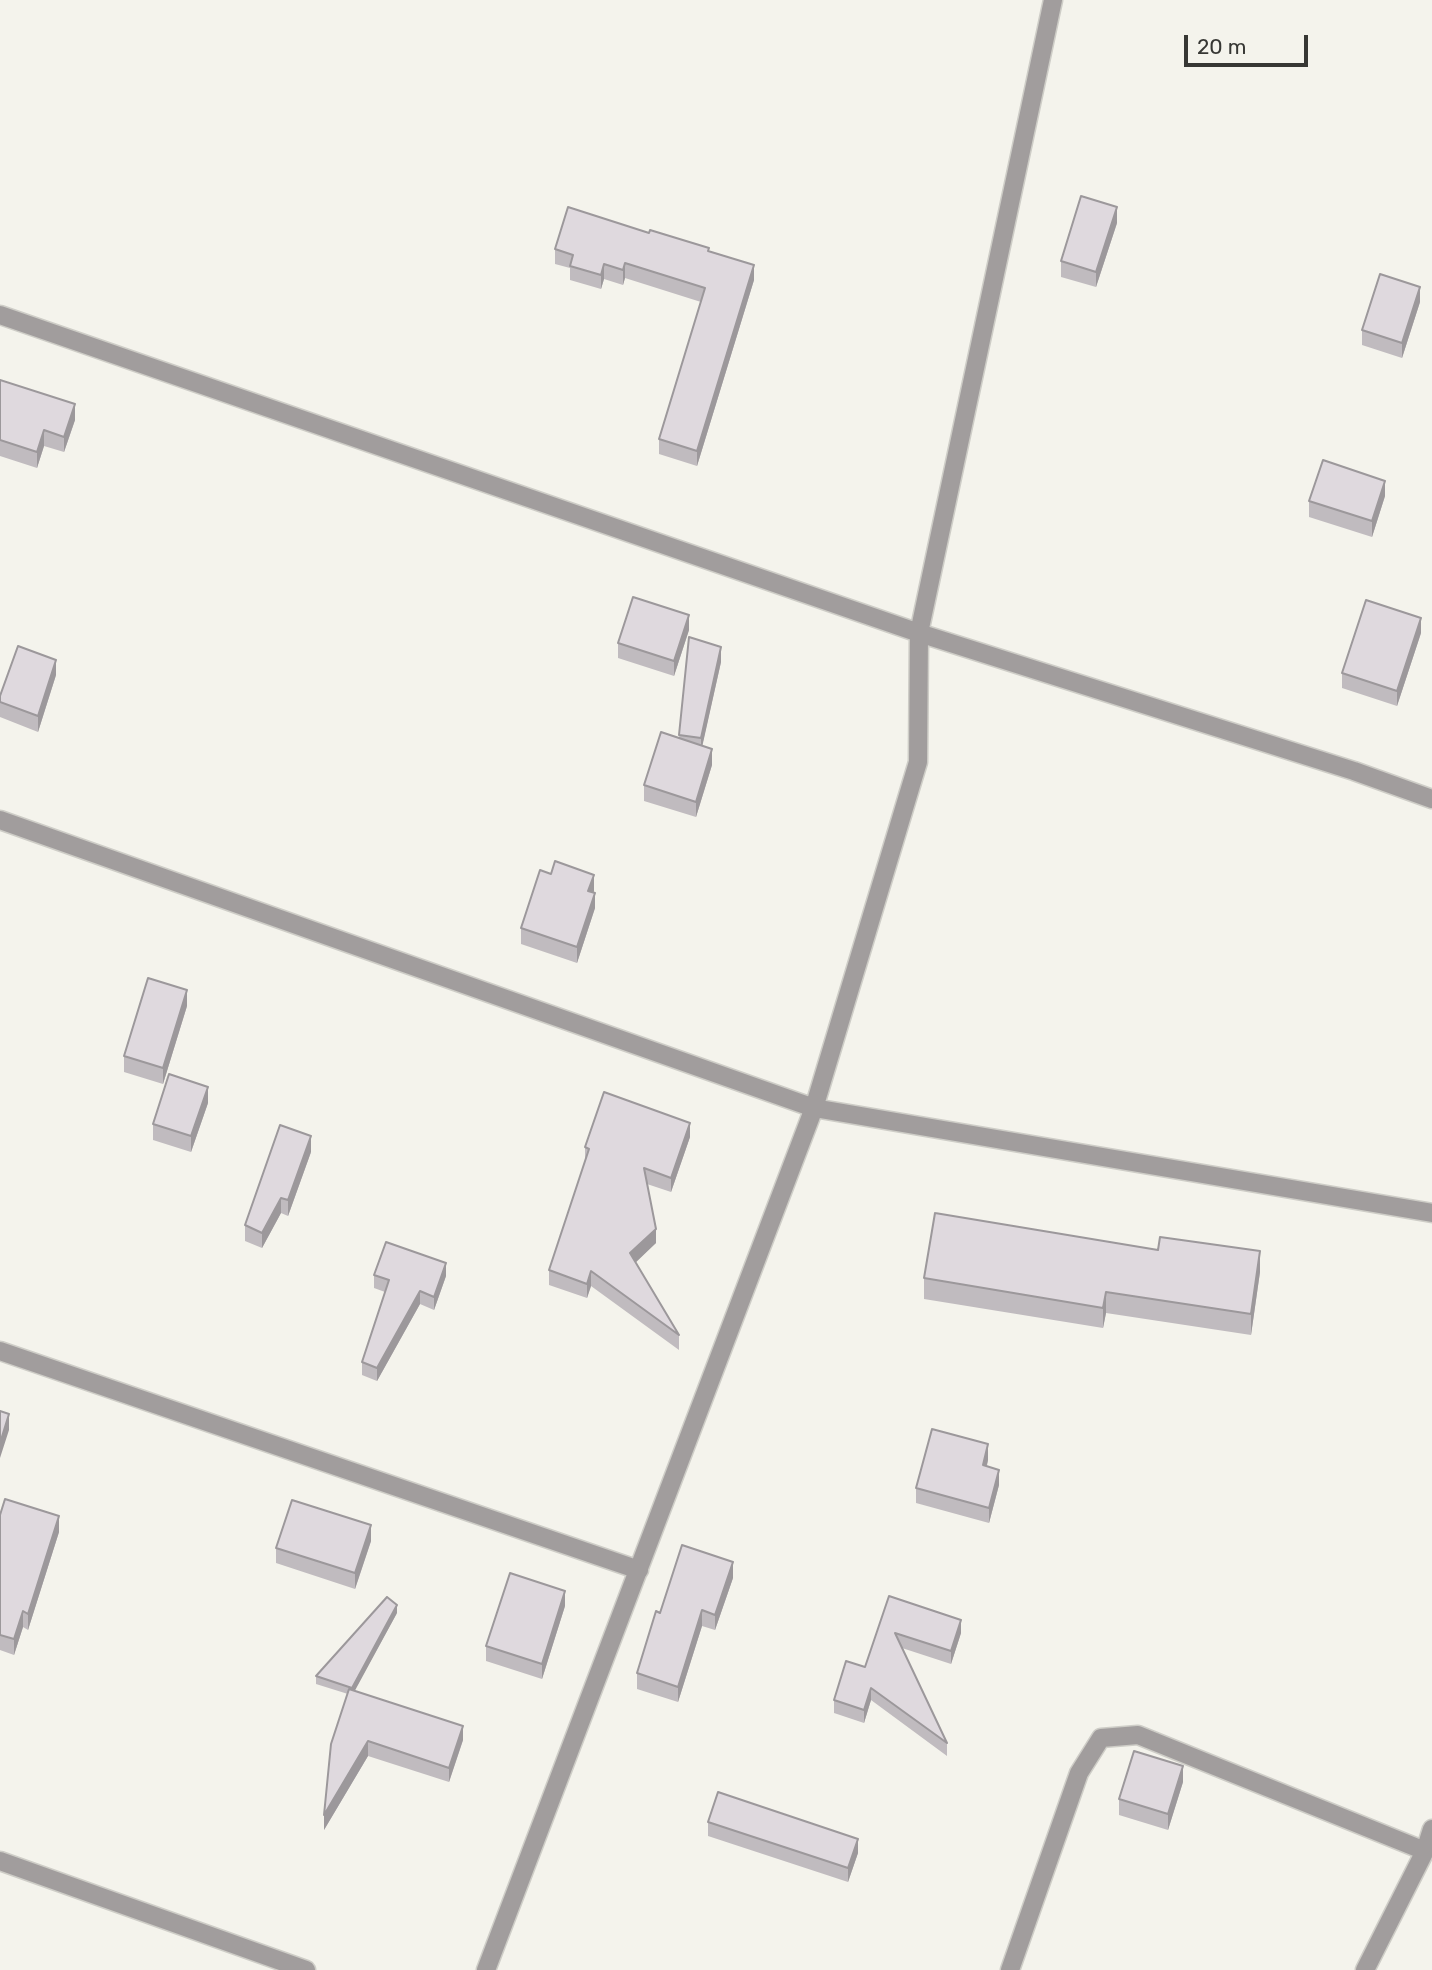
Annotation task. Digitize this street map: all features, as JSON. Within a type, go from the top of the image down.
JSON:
[{"type":"street","points":[[486,1970],[814,1108],[918,762],[919,633],[1053,0]]},
{"type":"street","points":[[0,315],[919,633],[1354,771],[1432,799]]},
{"type":"street","points":[[0,821],[814,1108],[1432,1213]]},
{"type":"street","points":[[0,1350],[639,1570]]},
{"type":"street","points":[[1010,1970],[1079,1773],[1101,1738],[1138,1735],[1425,1850]]},
{"type":"street","points":[[1365,1970],[1425,1850],[1432,1829]]},
{"type":"street","points":[[0,1861],[306,1970]]},
{"type":"building","points":[[1081,196],[1117,207],[1096,272],[1061,261]]},
{"type":"building","points":[[568,207],[649,233],[650,230],[709,248],[708,251],[754,265],[697,451],[659,439],[705,288],[625,263],[623,270],[604,264],[601,275],[570,266],[573,255],[555,249]]},
{"type":"building","points":[[1380,274],[1420,287],[1402,343],[1362,330]]},
{"type":"building","points":[[0,380],[75,404],[64,437],[44,430],[37,452],[0,440]]},
{"type":"building","points":[[1323,460],[1385,481],[1372,521],[1309,501]]},
{"type":"building","points":[[633,597],[689,615],[674,661],[618,643]]},
{"type":"building","points":[[1366,600],[1421,618],[1397,691],[1342,673]]},
{"type":"building","points":[[689,637],[721,647],[701,738],[679,735]]},
{"type":"building","points":[[18,646],[56,660],[38,716],[0,702]]},
{"type":"building","points":[[661,732],[712,749],[696,802],[644,785]]},
{"type":"building","points":[[555,861],[594,875],[588,891],[595,893],[577,947],[521,928],[540,870],[551,874]]},
{"type":"building","points":[[148,978],[187,990],[163,1068],[124,1056]]},
{"type":"building","points":[[169,1074],[208,1087],[191,1136],[153,1124]]},
{"type":"building","points":[[604,1092],[690,1123],[671,1178],[644,1168],[656,1229],[630,1253],[679,1335],[591,1271],[587,1284],[549,1270],[589,1149],[585,1147]]},
{"type":"building","points":[[280,1125],[311,1136],[288,1200],[281,1198],[262,1233],[245,1225]]},
{"type":"building","points":[[935,1213],[1158,1250],[1160,1237],[1260,1251],[1251,1314],[1106,1292],[1103,1308],[924,1278]]},
{"type":"building","points":[[386,1242],[446,1263],[434,1297],[420,1291],[377,1368],[362,1362],[389,1280],[374,1275]]},
{"type":"building","points":[[0,1411],[9,1414],[0,1443]]},
{"type":"building","points":[[932,1429],[988,1444],[983,1465],[999,1470],[989,1508],[916,1488]]},
{"type":"building","points":[[5,1499],[59,1516],[28,1614],[23,1611],[14,1639],[0,1635],[0,1515]]},
{"type":"building","points":[[292,1500],[371,1525],[355,1573],[276,1548]]},
{"type":"building","points":[[682,1545],[733,1562],[715,1615],[702,1610],[678,1687],[637,1673],[656,1611],[660,1613]]},
{"type":"building","points":[[510,1573],[565,1591],[542,1664],[486,1646]]},
{"type":"building","points":[[889,1596],[961,1620],[951,1651],[895,1633],[947,1743],[871,1688],[864,1710],[834,1700],[846,1661],[865,1667]]},
{"type":"building","points":[[387,1597],[397,1605],[352,1688],[316,1676]]},
{"type":"building","points":[[349,1689],[463,1726],[449,1768],[368,1741],[324,1815],[331,1744]]},
{"type":"building","points":[[1134,1751],[1183,1766],[1168,1814],[1119,1799]]},
{"type":"building","points":[[718,1792],[858,1839],[848,1868],[708,1822]]}]
